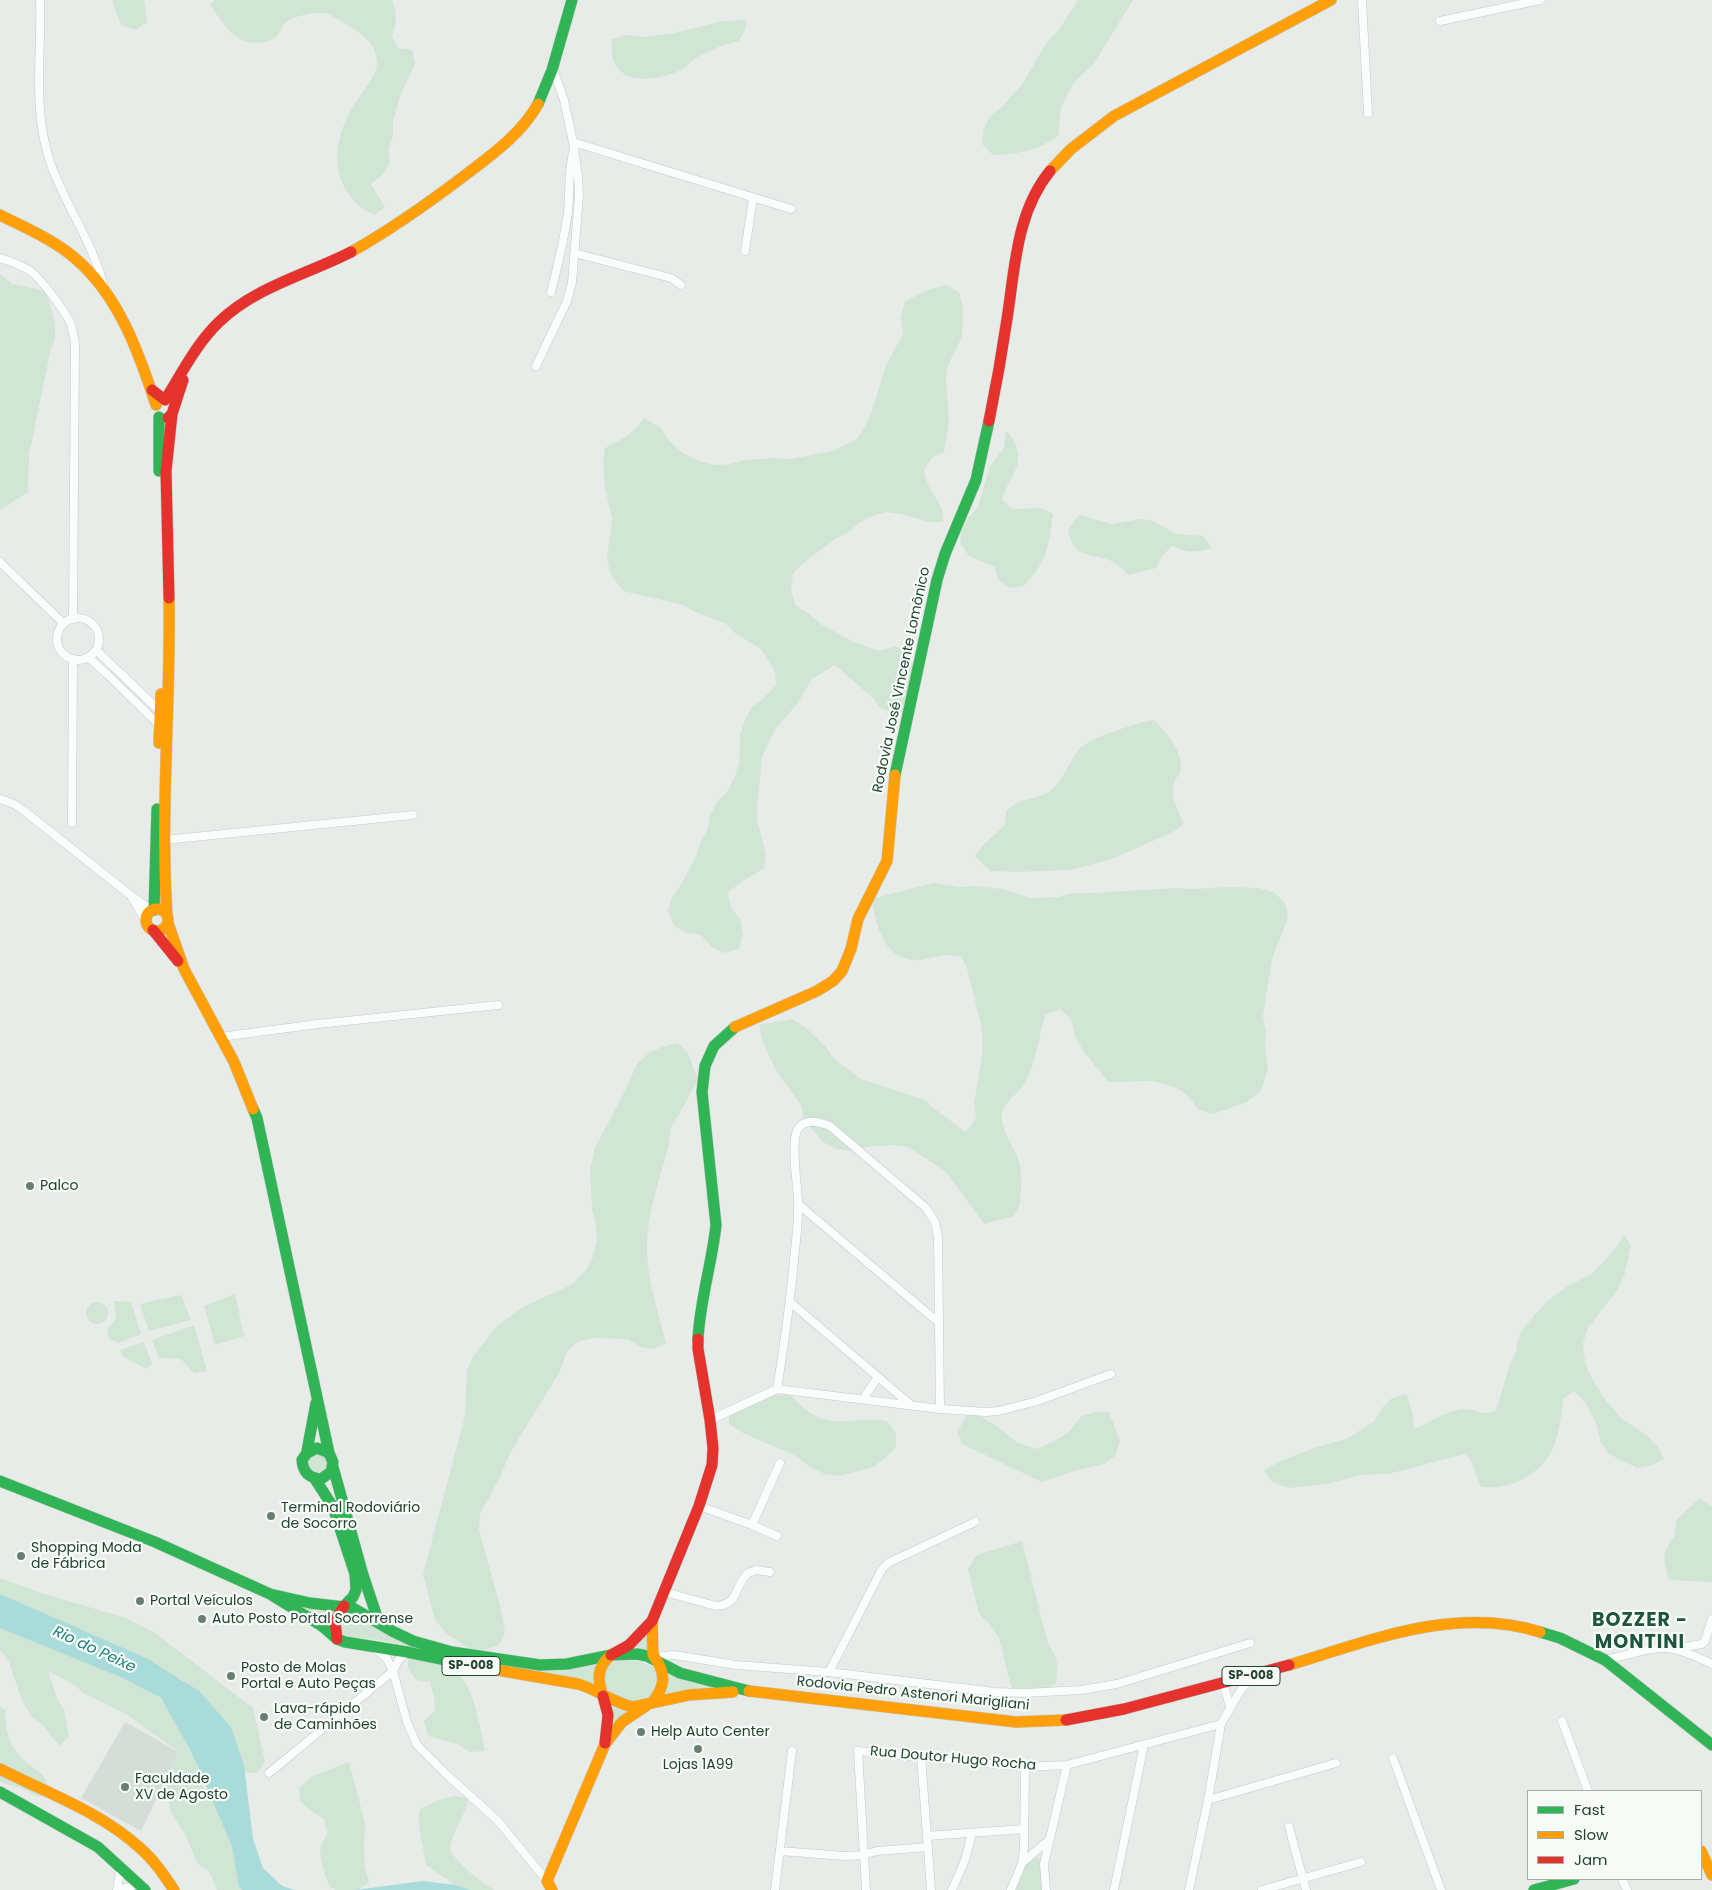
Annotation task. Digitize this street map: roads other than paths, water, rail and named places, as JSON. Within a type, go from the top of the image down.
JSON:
[{"type":"main road","points":[[379,1622],[363,1575],[333,1467],[332,1457],[329,1453],[257,1118],[246,1087],[184,969],[167,919],[164,881],[163,722],[165,409],[200,342],[232,311],[253,298],[330,263],[369,242],[442,192],[496,150],[533,112],[547,87],[554,69],[564,23],[572,0]]},
{"type":"main road","name":"Rodovia José Vincente Lomônico","points":[[611,1655],[629,1644],[652,1622],[700,1506],[712,1465],[713,1448],[710,1420],[698,1343],[699,1320],[716,1225],[702,1092],[705,1066],[714,1046],[731,1029],[817,991],[838,976],[851,949],[858,919],[887,861],[890,842],[892,793],[896,768],[944,554],[976,480],[982,459],[1001,361],[1020,233],[1025,214],[1036,190],[1055,165],[1114,116],[1330,0]]},
{"type":"main road","points":[[0,215],[67,253],[85,268],[106,292],[126,327],[152,390],[165,409]]},
{"type":"main road","points":[[153,910],[163,722]]},
{"type":"main road","points":[[167,919],[161,910],[153,910],[148,914],[149,926],[184,969]]},
{"type":"main road","points":[[149,926],[163,929],[167,919]]},
{"type":"main road","points":[[318,1396],[307,1451],[302,1460],[302,1466],[305,1472],[315,1479],[333,1508],[355,1574],[356,1590],[353,1597],[335,1618],[334,1628],[337,1639]]},
{"type":"main road","points":[[307,1451],[316,1447],[329,1453]]},
{"type":"main road","points":[[315,1479],[326,1476],[333,1467]]},
{"type":"main road","name":"SP-008","points":[[0,1481],[155,1542],[270,1594],[322,1626],[337,1639],[448,1662],[578,1684],[590,1687],[603,1696]]},
{"type":"main road","name":"SP-008","points":[[270,1594],[310,1603],[344,1606],[364,1613],[392,1631],[428,1646],[504,1660],[555,1665],[611,1655]]},
{"type":"main road","name":"Rodovia José Vincente Lomônico","points":[[652,1622],[653,1655],[657,1661]]},
{"type":"main road","name":"Rodovia Pedro Astenori Marigliani","points":[[611,1655],[637,1654],[647,1656],[680,1673],[753,1692],[988,1720],[1044,1722],[1066,1720],[1124,1709],[1223,1684],[1414,1628],[1461,1622],[1497,1624],[1531,1629],[1560,1638],[1605,1660],[1712,1745]]},
{"type":"main road","points":[[550,1886],[604,1744],[608,1715],[598,1685],[600,1668],[611,1655]]},
{"type":"main road","points":[[604,1744],[618,1725],[626,1718],[652,1703],[663,1687],[662,1668],[657,1661]]},
{"type":"main road","name":"Rodovia Pedro Astenori Marigliani","points":[[603,1696],[633,1707],[689,1695],[753,1692]]},
{"type":"main road","points":[[0,1769],[79,1808],[122,1833],[160,1869],[174,1890]]},
{"type":"main road","points":[[0,1792],[85,1838],[121,1866],[142,1887]]},
{"type":"main road","points":[[1702,1853],[1712,1875]]},
{"type":"main road","points":[[1534,1890],[1570,1880]]},
{"type":"street","points":[[40,0],[38,101],[45,144],[57,179],[93,252],[106,292]]},
{"type":"street","points":[[1362,0],[1368,113]]},
{"type":"street","points":[[1440,21],[1540,0]]},
{"type":"street","points":[[536,366],[567,301],[572,283],[579,195],[578,176],[564,100],[554,69]]},
{"type":"street","points":[[573,146],[791,210]]},
{"type":"street","points":[[551,292],[562,251],[568,209],[573,146]]},
{"type":"street","points":[[744,251],[753,198]]},
{"type":"street","points":[[574,253],[671,278],[681,285]]},
{"type":"street","points":[[0,258],[31,271],[39,279],[66,315],[73,333],[75,345],[73,619]]},
{"type":"street","points":[[0,562],[64,624]]},
{"type":"street","points":[[73,619],[89,621],[96,629],[99,639],[96,650],[83,659],[72,659],[63,654],[58,644],[58,634],[64,624],[73,619]]},
{"type":"street","points":[[96,650],[116,668],[163,722]]},
{"type":"street","points":[[88,657],[163,722]]},
{"type":"street","points":[[72,659],[72,823]]},
{"type":"street","points":[[108,675],[116,668]]},
{"type":"street","points":[[0,799],[14,804],[23,810],[129,894],[153,910]]},
{"type":"street","points":[[164,840],[413,815]]},
{"type":"street","points":[[129,894],[149,926]]},
{"type":"street","points":[[220,1036],[498,1005]]},
{"type":"street","points":[[777,1389],[790,1302],[798,1204],[794,1142],[796,1132],[807,1122],[818,1121],[830,1126],[931,1214],[938,1237],[940,1410]]},
{"type":"street","points":[[798,1204],[938,1322]]},
{"type":"street","points":[[790,1302],[911,1405]]},
{"type":"street","points":[[710,1420],[777,1389],[940,1410],[999,1411],[1037,1401],[1111,1374]]},
{"type":"street","points":[[863,1399],[878,1377]]},
{"type":"street","points":[[752,1525],[780,1463]]},
{"type":"street","points":[[700,1506],[777,1536]]},
{"type":"street","points":[[829,1672],[882,1569],[888,1563],[975,1522]]},
{"type":"street","points":[[665,1592],[716,1606],[723,1606],[734,1598],[748,1573],[756,1570],[770,1572]]},
{"type":"street","points":[[1605,1660],[1653,1649],[1673,1649],[1702,1644],[1705,1642],[1712,1619]]},
{"type":"street","points":[[657,1661],[663,1656],[674,1655],[736,1665],[829,1672],[995,1692],[1052,1692],[1117,1684],[1250,1643]]},
{"type":"street","points":[[371,1646],[387,1659],[393,1671],[407,1722],[417,1744],[498,1821],[550,1886]]},
{"type":"street","points":[[1673,1649],[1712,1664]]},
{"type":"street","points":[[269,1773],[393,1671],[398,1661],[407,1652]]},
{"type":"street","points":[[1188,1890],[1208,1800],[1222,1724],[1230,1706],[1248,1681],[1266,1672]]},
{"type":"street","points":[[1223,1684],[1230,1706]]},
{"type":"street","points":[[1562,1721],[1588,1790]]},
{"type":"street","name":"Rua Doutor Hugo Rocha","points":[[863,1855],[858,1751],[1025,1767],[1067,1765],[1222,1724]]},
{"type":"street","points":[[1114,1890],[1144,1745]]},
{"type":"street","points":[[776,1890],[792,1751]]},
{"type":"street","points":[[921,1756],[931,1890]]},
{"type":"street","points":[[1393,1758],[1441,1890]]},
{"type":"street","points":[[1208,1800],[1336,1763]]},
{"type":"street","points":[[1046,1890],[1044,1864],[1067,1765]]},
{"type":"street","points":[[1011,1890],[1022,1863],[1025,1767]]},
{"type":"street","points":[[1289,1827],[1306,1890]]},
{"type":"street","points":[[927,1836],[1024,1829]]},
{"type":"street","points":[[952,1890],[967,1854],[972,1833]]},
{"type":"street","points":[[1022,1863],[1050,1839]]},
{"type":"street","points":[[780,1851],[863,1855],[877,1851],[928,1847]]},
{"type":"street","points":[[863,1855],[866,1890]]},
{"type":"street","points":[[1262,1890],[1302,1877],[1361,1862]]},
{"type":"street","points":[[121,1866],[117,1890],[142,1887]]},
{"type":"water","name":"Rio do Peixe","points":[[0,1594],[146,1658],[199,1691],[231,1727],[244,1765],[253,1839],[263,1868],[282,1886],[295,1890],[242,1890],[239,1887],[232,1846],[190,1749],[161,1698],[123,1678],[0,1628]]},
{"type":"water","points":[[423,1881],[455,1885],[471,1890],[355,1890]]},
{"type":"place","name":"Palco","points":[[30,1186]]},
{"type":"place","name":"Terminal Rodoviário de Socorro","points":[[271,1516]]},
{"type":"place","name":"Shopping Moda de Fábrica","points":[[21,1556]]},
{"type":"place","name":"Portal Veículos","points":[[140,1601]]},
{"type":"place","name":"Auto Posto Portal Socorrense","points":[[202,1619]]},
{"type":"place","name":"Posto de Molas Portal e Auto Peças","points":[[231,1676]]},
{"type":"place","name":"Lava-rápido de Caminhões","points":[[264,1717]]},
{"type":"place","name":"Help Auto Center","points":[[641,1732]]},
{"type":"place","name":"Lojas 1A99","points":[[698,1749]]},
{"type":"place","name":"Faculdade XV de Agosto","points":[[125,1787]]},
{"type":"district","name":"BOZZER - MONTINI","points":[[1640,1632]]}]
